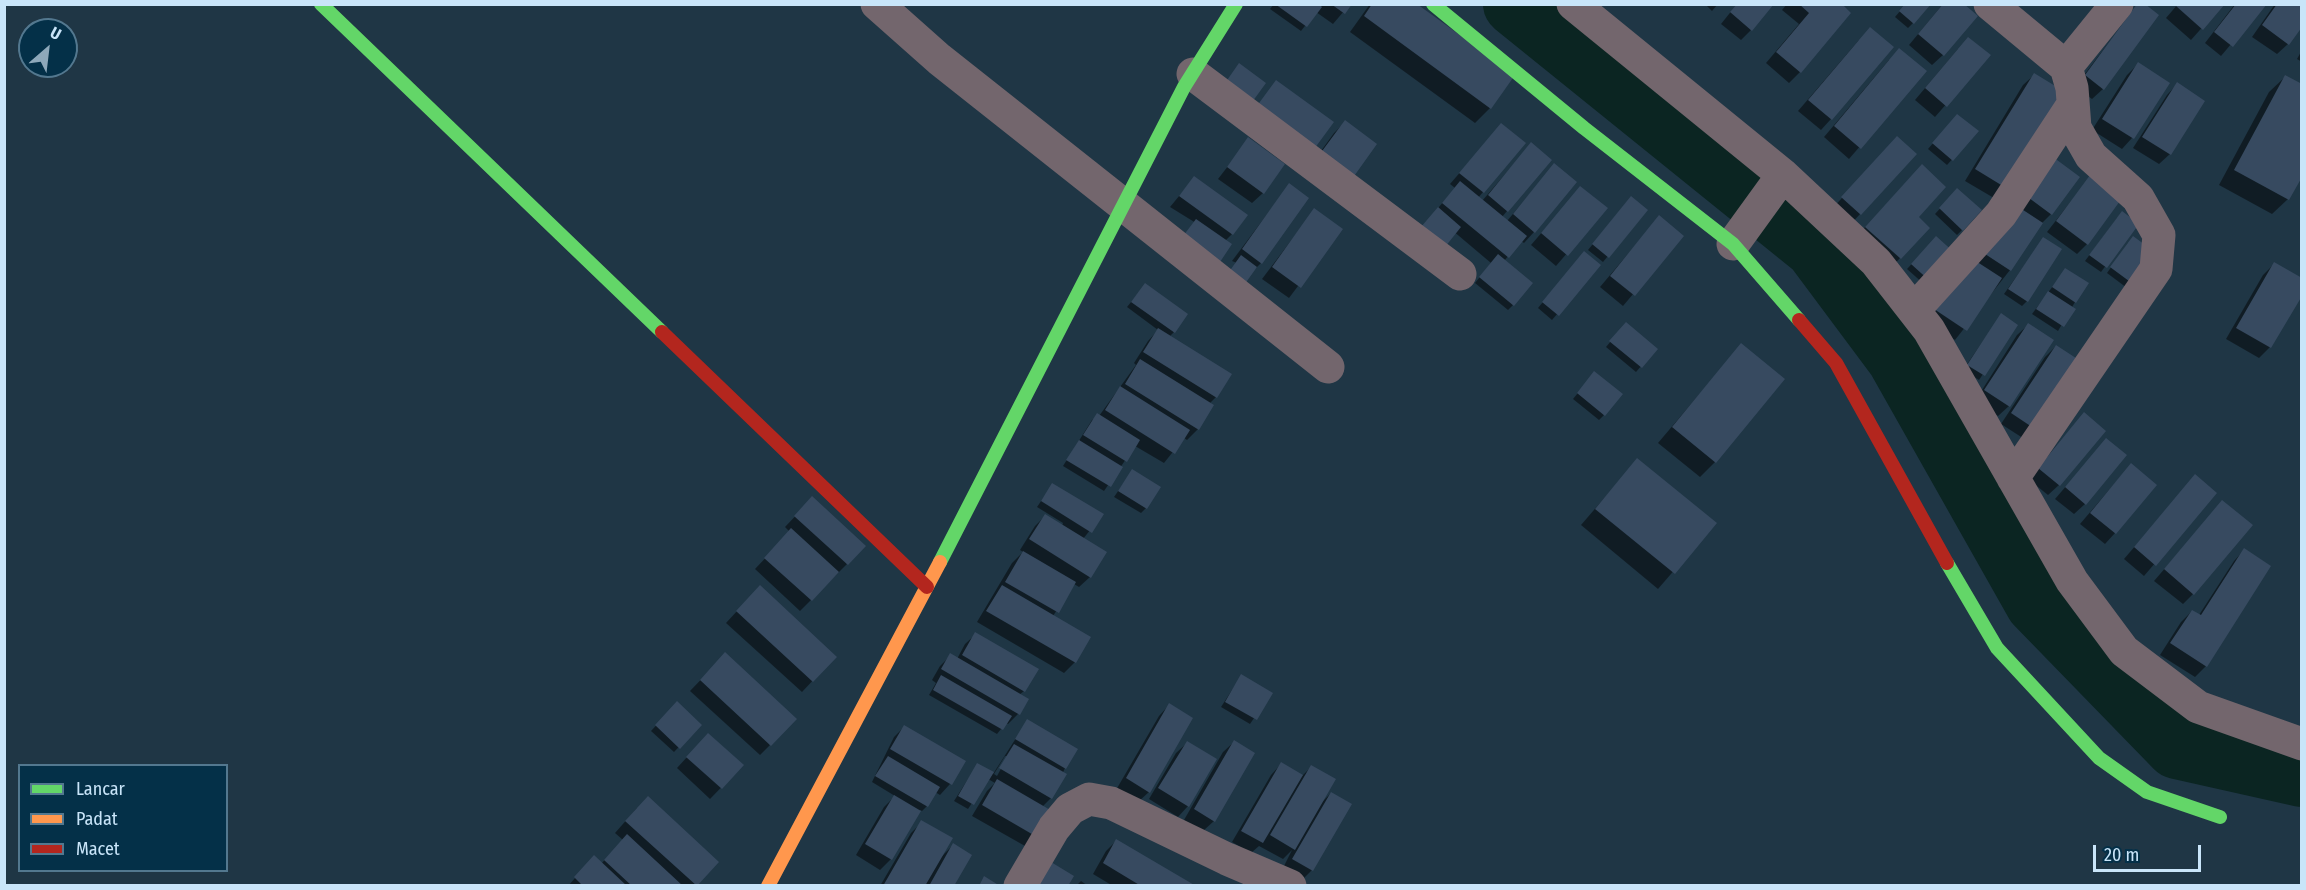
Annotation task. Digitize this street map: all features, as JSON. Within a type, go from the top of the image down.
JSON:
[{"type":"street","points":[[321,4],[648,322],[927,587]]},
{"type":"street","points":[[877,4],[939,58],[1328,367]]},
{"type":"street","points":[[772,884],[1193,74],[1236,4]]},
{"type":"street","points":[[1433,4],[1740,234],[1836,363],[1921,520],[1997,648],[2099,758],[2147,792],[2220,817]]},
{"type":"street","points":[[1573,4],[1776,185],[1876,262],[1929,330],[2072,581],[2124,651],[2198,707],[2301,744]]},
{"type":"street","points":[[1990,4],[2066,67],[2072,88],[2075,128],[2091,156],[2138,198],[2159,235],[2156,269],[2013,478]]},
{"type":"street","points":[[2066,67],[2117,4]]},
{"type":"street","points":[[1193,74],[1460,274]]},
{"type":"street","points":[[1914,310],[2001,214],[2072,106]]},
{"type":"street","points":[[1740,234],[1776,185]]},
{"type":"street","points":[[1020,885],[1054,828],[1070,809],[1089,799],[1111,803],[1227,859],[1290,885]]},
{"type":"building","points":[[1275,4],[1319,4],[1322,7],[1307,27]]},
{"type":"building","points":[[1331,4],[1352,4],[1345,14]]},
{"type":"building","points":[[1372,4],[1417,4],[1515,75],[1491,109],[1364,16]]},
{"type":"building","points":[[1737,4],[1774,4],[1752,31],[1730,12]]},
{"type":"building","points":[[1799,4],[1842,4],[1851,13],[1801,73],[1776,52],[1809,13]]},
{"type":"building","points":[[1905,4],[1931,4],[1914,24],[1899,11]]},
{"type":"building","points":[[1943,4],[1964,4],[1978,16],[1944,56],[1918,34]]},
{"type":"building","points":[[2137,4],[2145,4],[2159,15],[2104,90],[2085,75]]},
{"type":"building","points":[[2177,4],[2225,4],[2203,30],[2176,6]]},
{"type":"building","points":[[2236,4],[2267,4],[2233,47],[2214,32]]},
{"type":"building","points":[[2277,4],[2302,4],[2302,27],[2289,45],[2262,25]]},
{"type":"building","points":[[1870,27],[1894,47],[1832,120],[1808,100]]},
{"type":"building","points":[[1968,37],[1991,55],[1947,107],[1925,88]]},
{"type":"building","points":[[1899,48],[1927,71],[1861,149],[1834,126]]},
{"type":"building","points":[[2138,62],[2170,83],[2134,139],[2102,119]]},
{"type":"building","points":[[1239,63],[1266,83],[1250,105],[1223,86]]},
{"type":"building","points":[[2034,73],[2070,95],[2011,191],[1975,169]]},
{"type":"building","points":[[2285,75],[2302,84],[2302,177],[2289,200],[2234,170]]},
{"type":"building","points":[[1276,80],[1334,122],[1309,156],[1251,114]]},
{"type":"building","points":[[2177,82],[2205,101],[2171,155],[2142,137]]},
{"type":"building","points":[[1957,114],[1979,131],[1953,161],[1932,143]]},
{"type":"building","points":[[1345,120],[1377,144],[1347,186],[1314,162]]},
{"type":"building","points":[[1501,123],[1526,143],[1484,193],[1459,173]]},
{"type":"building","points":[[1897,136],[1917,154],[1861,215],[1841,197]]},
{"type":"building","points":[[1248,137],[1285,164],[1264,194],[1227,167]]},
{"type":"building","points":[[1531,142],[1552,160],[1508,212],[1488,195]]},
{"type":"building","points":[[2053,157],[2080,177],[2052,215],[2025,195]]},
{"type":"building","points":[[1554,163],[1577,182],[1535,233],[1513,214]]},
{"type":"building","points":[[1922,164],[1946,187],[1919,217],[1930,228],[1901,259],[1865,227]]},
{"type":"building","points":[[2096,167],[2128,190],[2088,245],[2056,221]]},
{"type":"building","points":[[1194,176],[1248,215],[1233,235],[1179,196]]},
{"type":"building","points":[[1460,181],[1527,236],[1509,258],[1442,203]]},
{"type":"building","points":[[1289,183],[1309,198],[1262,264],[1242,249]]},
{"type":"building","points":[[1580,186],[1608,208],[1568,256],[1541,233]]},
{"type":"building","points":[[1957,188],[1982,210],[1963,231],[1939,208]]},
{"type":"building","points":[[1631,196],[1648,210],[1609,258],[1592,244]]},
{"type":"building","points":[[2014,204],[2043,223],[2011,271],[1982,252]]},
{"type":"building","points":[[1438,207],[1461,227],[1445,247],[1421,227]]},
{"type":"building","points":[[1314,208],[1343,229],[1301,288],[1272,267]]},
{"type":"building","points":[[2122,211],[2139,224],[2107,268],[2089,255]]},
{"type":"building","points":[[1659,215],[1684,236],[1635,296],[1610,276]]},
{"type":"building","points":[[1196,219],[1232,244],[1214,271],[1177,244]]},
{"type":"building","points":[[1936,236],[1956,254],[1931,282],[1911,264]]},
{"type":"building","points":[[2133,236],[2156,253],[2133,284],[2110,267]]},
{"type":"building","points":[[2043,237],[2062,249],[2028,302],[2008,289]]},
{"type":"building","points":[[1584,251],[1601,265],[1559,316],[1542,302]]},
{"type":"building","points":[[1498,254],[1533,283],[1514,306],[1479,277]]},
{"type":"building","points":[[1241,255],[1257,267],[1242,288],[1226,276]]},
{"type":"building","points":[[1968,256],[2002,278],[1967,331],[1934,309]]},
{"type":"building","points":[[2274,262],[2302,278],[2302,296],[2271,348],[2236,328]]},
{"type":"building","points":[[2065,268],[2089,283],[2076,303],[2052,287]]},
{"type":"building","points":[[1145,283],[1188,314],[1175,333],[1131,302]]},
{"type":"building","points":[[2048,291],[2076,309],[2064,327],[2036,309]]},
{"type":"building","points":[[2001,313],[2018,325],[1985,376],[1967,365]]},
{"type":"building","points":[[1626,322],[1658,349],[1642,368],[1609,341]]},
{"type":"building","points":[[2028,323],[2054,340],[2010,407],[1984,390]]},
{"type":"building","points":[[1158,328],[1232,374],[1217,398],[1143,352]]},
{"type":"building","points":[[1741,343],[1785,379],[1716,463],[1672,427]]},
{"type":"building","points":[[2056,345],[2085,364],[2041,433],[2011,413]]},
{"type":"building","points":[[1140,359],[1214,405],[1199,430],[1125,384]]},
{"type":"building","points":[[1594,371],[1623,394],[1605,416],[1577,393]]},
{"type":"building","points":[[1120,386],[1190,430],[1175,454],[1105,410]]},
{"type":"building","points":[[2084,412],[2106,431],[2060,486],[2038,468]]},
{"type":"building","points":[[1097,413],[1140,440],[1127,462],[1083,435]]},
{"type":"building","points":[[2106,438],[2127,455],[2086,505],[2065,487]]},
{"type":"building","points":[[1079,440],[1123,467],[1111,487],[1066,460]]},
{"type":"building","points":[[1637,458],[1717,523],[1675,574],[1595,509]]},
{"type":"building","points":[[2131,463],[2157,485],[2116,534],[2090,513]]},
{"type":"building","points":[[1132,469],[1161,487],[1147,509],[1118,491]]},
{"type":"building","points":[[2195,474],[2217,493],[2156,566],[2134,547]]},
{"type":"building","points":[[1052,483],[1104,514],[1092,533],[1041,501]]},
{"type":"building","points":[[812,496],[866,546],[848,565],[794,516]]},
{"type":"building","points":[[2222,500],[2253,525],[2194,595],[2164,569]]},
{"type":"building","points":[[1045,514],[1107,552],[1091,578],[1029,539]]},
{"type":"building","points":[[791,528],[839,572],[812,601],[764,558]]},
{"type":"building","points":[[2244,548],[2271,566],[2207,667],[2170,643],[2192,610],[2201,615]]},
{"type":"building","points":[[1023,551],[1076,582],[1059,613],[1005,582]]},
{"type":"building","points":[[760,585],[837,657],[813,682],[736,611]]},
{"type":"building","points":[[1002,585],[1091,637],[1076,663],[986,611]]},
{"type":"building","points":[[975,632],[1039,669],[1025,692],[962,655]]},
{"type":"building","points":[[725,652],[797,719],[771,746],[700,680]]},
{"type":"building","points":[[950,653],[1029,699],[1020,715],[941,669]]},
{"type":"building","points":[[1241,674],[1273,693],[1257,720],[1225,702]]},
{"type":"building","points":[[941,675],[1012,716],[1003,730],[933,690]]},
{"type":"building","points":[[677,701],[702,725],[680,749],[655,725]]},
{"type":"building","points":[[1169,703],[1193,718],[1150,793],[1126,778]]},
{"type":"building","points":[[1027,719],[1078,749],[1066,769],[1015,739]]},
{"type":"building","points":[[904,725],[966,761],[952,785],[890,749]]},
{"type":"building","points":[[708,733],[744,765],[722,789],[686,757]]},
{"type":"building","points":[[1234,740],[1255,753],[1215,822],[1194,809]]},
{"type":"building","points":[[1187,741],[1217,759],[1189,807],[1158,788]]},
{"type":"building","points":[[1014,744],[1067,774],[1052,799],[999,768]]},
{"type":"building","points":[[888,756],[940,787],[928,807],[875,776]]},
{"type":"building","points":[[1281,762],[1303,775],[1263,843],[1241,831]]},
{"type":"building","points":[[977,763],[994,772],[974,805],[958,796]]},
{"type":"building","points":[[1311,765],[1336,779],[1295,850],[1270,835]]},
{"type":"building","points":[[997,779],[1052,811],[1037,837],[982,805]]},
{"type":"building","points":[[1331,792],[1352,804],[1313,871],[1292,859]]},
{"type":"building","points":[[894,795],[921,811],[892,860],[865,844]]},
{"type":"building","points":[[648,796],[719,862],[697,886],[625,821]]},
{"type":"building","points":[[921,820],[953,838],[925,886],[883,886]]},
{"type":"building","points":[[627,834],[683,886],[632,886],[604,860]]},
{"type":"building","points":[[1116,839],[1196,886],[1141,886],[1103,863]]},
{"type":"building","points":[[953,843],[972,855],[954,886],[929,886]]},
{"type":"building","points":[[594,855],[627,886],[583,886],[574,877]]},
{"type":"building","points":[[1051,862],[1074,876],[1068,886],[1038,886]]},
{"type":"building","points":[[984,876],[1000,886],[979,886]]},
{"type":"waterway","points":[[1515,4],[1816,247],[1898,357],[2037,603],[2177,747],[2302,775]]},
{"type":"traffic: fast","points":[[321,4],[662,332]]},
{"type":"traffic: fast","points":[[940,562],[1184,87],[1236,4]]},
{"type":"traffic: fast","points":[[1433,4],[1584,128],[1733,244],[1799,320]]},
{"type":"traffic: fast","points":[[1947,563],[1997,648],[2099,758],[2147,792],[2220,817]]},
{"type":"traffic: slow","points":[[768,886],[940,562]]},
{"type":"traffic: jam","points":[[1799,320],[1836,363],[1947,563]]},
{"type":"traffic: jam","points":[[662,332],[927,587]]}]
